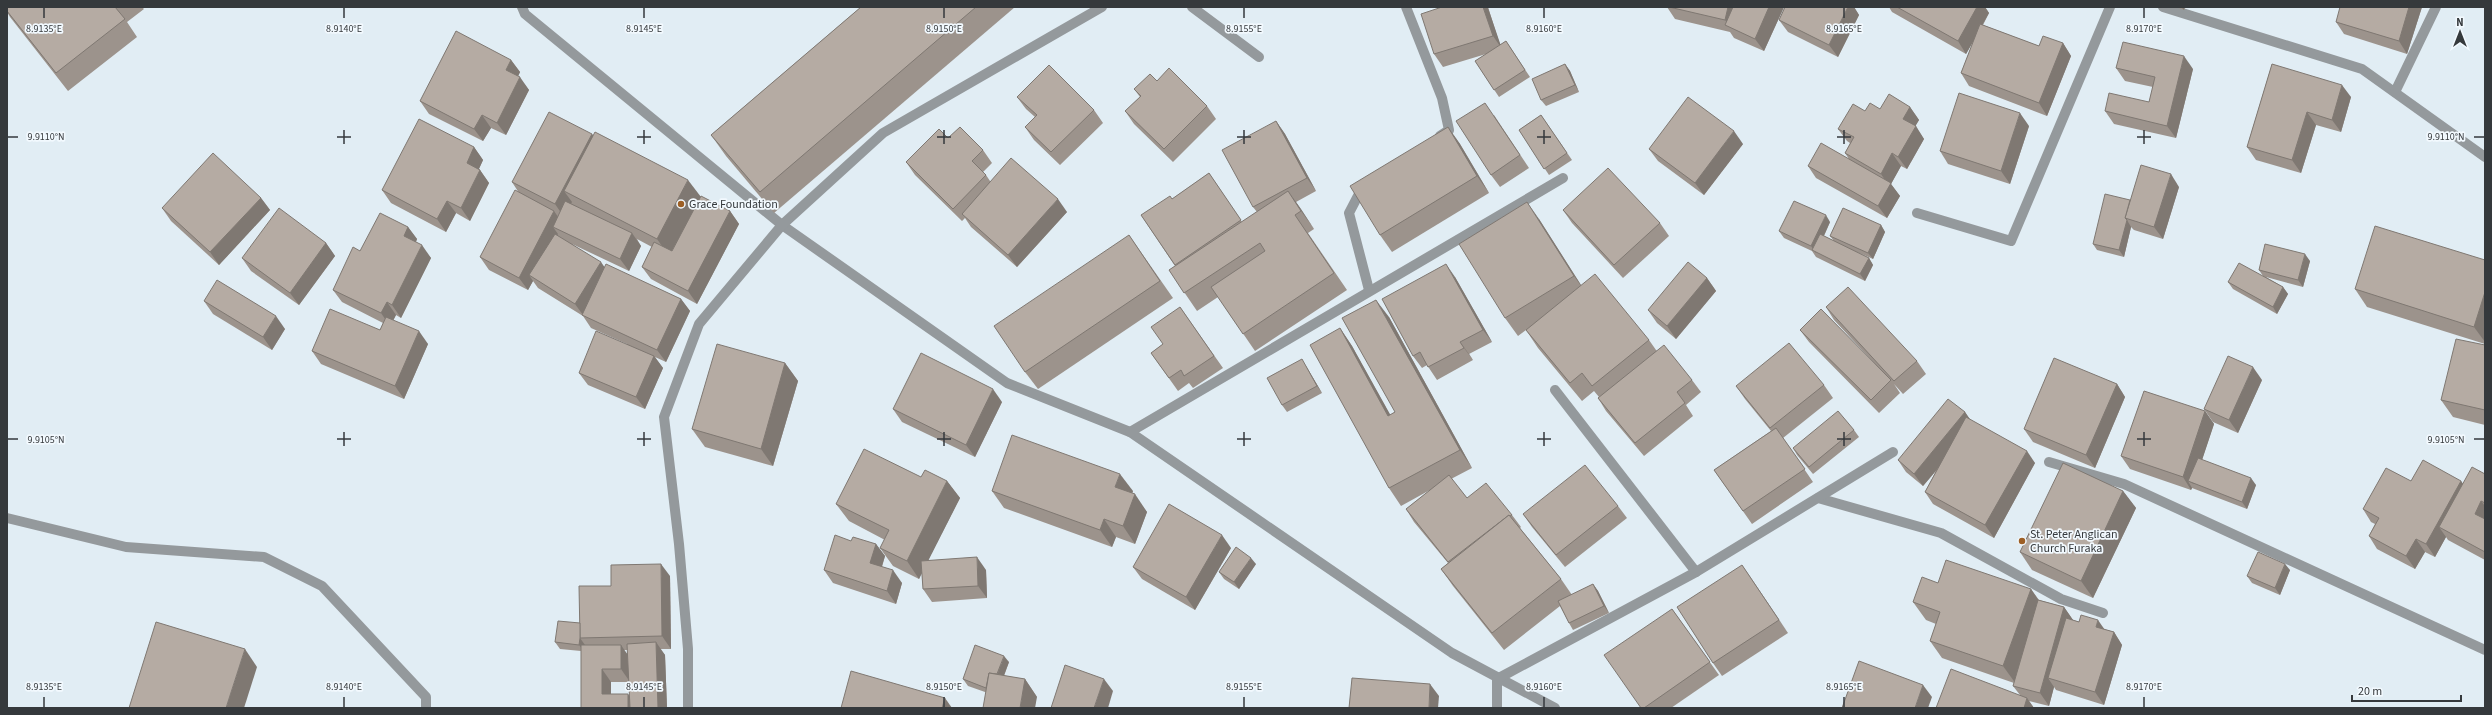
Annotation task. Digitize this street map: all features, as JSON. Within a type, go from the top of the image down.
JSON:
[{"type":"street","points":[[522,7],[525,14],[782,225],[1007,383],[1130,432],[1452,653],[1497,679],[1555,708]]},
{"type":"street","points":[[688,708],[688,649],[679,544],[664,417],[699,324],[782,225],[883,133],[1102,7]]},
{"type":"street","points":[[1192,7],[1259,57]]},
{"type":"street","points":[[1406,7],[1442,98],[1449,130],[1430,143]]},
{"type":"street","points":[[1917,213],[2012,241],[2110,7]]},
{"type":"street","points":[[2162,7],[2362,69],[2485,157]]},
{"type":"street","points":[[2395,92],[2436,7]]},
{"type":"street","points":[[1130,432],[1369,290],[1563,178]]},
{"type":"street","points":[[1369,290],[1348,213],[1360,190],[1373,182]]},
{"type":"street","points":[[1555,390],[1696,572]]},
{"type":"street","points":[[1497,679],[1696,572],[1893,452]]},
{"type":"street","points":[[2049,462],[2124,484],[2485,650]]},
{"type":"street","points":[[1818,498],[1941,534],[2061,599],[2103,613]]},
{"type":"street","points":[[7,518],[126,547],[264,557],[322,586],[426,697],[426,708]]},
{"type":"street","points":[[1497,679],[1497,708]]},
{"type":"building","points":[[7,7],[115,7],[125,19],[56,73],[7,11]]},
{"type":"building","points":[[861,7],[976,7],[760,192],[711,135]]},
{"type":"building","points":[[1442,7],[1483,7],[1493,36],[1434,54],[1421,14]]},
{"type":"building","points":[[1669,7],[1728,7],[1725,20]]},
{"type":"building","points":[[1733,7],[1769,7],[1755,39],[1725,25]]},
{"type":"building","points":[[1785,7],[1848,7],[1829,45],[1779,20]]},
{"type":"building","points":[[1897,7],[1977,7],[1958,41]]},
{"type":"building","points":[[2340,7],[2409,7],[2399,41],[2336,22]]},
{"type":"building","points":[[1980,24],[2039,46],[2043,36],[2063,43],[2039,103],[1961,73]]},
{"type":"building","points":[[456,31],[511,60],[506,70],[520,77],[497,123],[482,115],[474,129],[420,101]]},
{"type":"building","points":[[1506,41],[1525,70],[1494,90],[1475,61]]},
{"type":"building","points":[[2123,42],[2184,56],[2167,126],[2105,111],[2109,93],[2149,102],[2155,77],[2116,68]]},
{"type":"building","points":[[1565,64],[1575,85],[1541,100],[1532,79]]},
{"type":"building","points":[[2272,64],[2342,85],[2332,120],[2307,112],[2292,160],[2247,147]]},
{"type":"building","points":[[1049,65],[1094,110],[1051,152],[1025,127],[1037,115],[1017,97]]},
{"type":"building","points":[[1169,68],[1207,106],[1164,149],[1125,111],[1141,96],[1134,89],[1150,74],[1157,81]]},
{"type":"building","points":[[1959,93],[2020,113],[2001,171],[1940,151]]},
{"type":"building","points":[[1889,94],[1910,107],[1903,119],[1916,126],[1898,157],[1892,153],[1881,174],[1845,153],[1854,137],[1838,129],[1853,104],[1865,111],[1870,103],[1880,109]]},
{"type":"building","points":[[1688,97],[1734,131],[1695,183],[1649,149]]},
{"type":"building","points":[[1485,103],[1520,155],[1491,175],[1456,121]]},
{"type":"building","points":[[549,112],[592,134],[555,204],[512,182]]},
{"type":"building","points":[[1541,115],[1567,153],[1544,169],[1519,130]]},
{"type":"building","points":[[419,119],[474,147],[467,163],[480,170],[461,208],[447,201],[437,219],[382,190]]},
{"type":"building","points":[[1276,121],[1307,178],[1253,207],[1222,150]]},
{"type":"building","points":[[960,127],[983,150],[972,161],[986,175],[953,209],[906,162],[939,129],[948,138]]},
{"type":"building","points":[[1448,127],[1477,176],[1380,235],[1350,186]]},
{"type":"building","points":[[595,132],[688,180],[657,239],[564,191]]},
{"type":"building","points":[[1821,143],[1891,183],[1878,206],[1808,166]]},
{"type":"building","points":[[213,153],[261,198],[210,252],[162,208]]},
{"type":"building","points":[[1011,158],[1058,199],[1008,255],[962,214]]},
{"type":"building","points":[[2141,165],[2171,174],[2154,227],[2125,218]]},
{"type":"building","points":[[1608,168],[1660,223],[1614,265],[1563,210]]},
{"type":"building","points":[[1209,173],[1241,220],[1175,265],[1141,215],[1170,196],[1172,199]]},
{"type":"building","points":[[515,190],[554,211],[519,278],[480,257]]},
{"type":"building","points":[[1288,191],[1301,211],[1295,215],[1334,273],[1243,334],[1211,287],[1265,251],[1260,243],[1184,293],[1169,270]]},
{"type":"building","points":[[2105,194],[2130,200],[2125,218],[2127,220],[2119,250],[2093,244]]},
{"type":"building","points":[[701,196],[730,211],[688,291],[642,267],[654,242],[672,251]]},
{"type":"building","points":[[565,201],[632,233],[620,259],[553,227]]},
{"type":"building","points":[[1794,201],[1826,215],[1811,246],[1779,231]]},
{"type":"building","points":[[1527,202],[1574,276],[1505,318],[1459,244]]},
{"type":"building","points":[[279,208],[326,243],[290,293],[242,258]]},
{"type":"building","points":[[1843,208],[1881,225],[1868,253],[1830,236]]},
{"type":"building","points":[[380,213],[408,227],[404,236],[422,245],[392,305],[387,302],[381,313],[333,290],[353,247],[360,251]]},
{"type":"building","points":[[2375,226],[2485,260],[2485,292],[2474,327],[2355,289]]},
{"type":"building","points":[[555,234],[601,262],[575,304],[529,275]]},
{"type":"building","points":[[1820,234],[1869,258],[1860,274],[1812,250]]},
{"type":"building","points":[[1129,235],[1160,281],[1025,372],[994,326]]},
{"type":"building","points":[[2265,244],[2305,254],[2298,280],[2259,270]]},
{"type":"building","points":[[1688,262],[1707,278],[1667,326],[1648,310]]},
{"type":"building","points":[[2239,263],[2283,287],[2273,307],[2228,282]]},
{"type":"building","points":[[606,264],[681,299],[657,350],[582,315]]},
{"type":"building","points":[[1446,264],[1483,330],[1460,342],[1464,348],[1428,367],[1420,352],[1413,356],[1382,299]]},
{"type":"building","points":[[1595,274],[1649,340],[1592,386],[1582,373],[1570,383],[1526,330]]},
{"type":"building","points":[[217,280],[276,316],[263,337],[204,301]]},
{"type":"building","points":[[1848,287],[1917,361],[1894,381],[1826,307]]},
{"type":"building","points":[[1376,300],[1460,450],[1389,488],[1310,345],[1340,328],[1388,416],[1395,412],[1342,318]]},
{"type":"building","points":[[1180,307],[1214,356],[1184,376],[1181,370],[1169,378],[1151,353],[1163,344],[1151,327]]},
{"type":"building","points":[[330,309],[380,330],[386,317],[419,331],[395,386],[312,351]]},
{"type":"building","points":[[1821,309],[1891,380],[1871,400],[1800,330]]},
{"type":"building","points":[[596,331],[654,356],[636,397],[579,373]]},
{"type":"building","points":[[2456,339],[2485,345],[2485,410],[2441,400]]},
{"type":"building","points":[[1789,343],[1824,385],[1770,428],[1736,386]]},
{"type":"building","points":[[717,344],[785,363],[761,449],[692,429]]},
{"type":"building","points":[[1664,345],[1692,380],[1677,392],[1685,403],[1635,443],[1598,398]]},
{"type":"building","points":[[921,353],[993,389],[966,445],[893,409]]},
{"type":"building","points":[[2228,356],[2253,367],[2229,420],[2204,409]]},
{"type":"building","points":[[2054,358],[2117,384],[2086,455],[2024,429]]},
{"type":"building","points":[[1302,359],[1317,386],[1282,405],[1267,378]]},
{"type":"building","points":[[2144,391],[2205,411],[2183,477],[2121,456]]},
{"type":"building","points":[[1948,399],[1965,412],[1914,474],[1898,460]]},
{"type":"building","points":[[1838,411],[1854,430],[1809,467],[1793,448]]},
{"type":"building","points":[[1966,417],[2027,451],[1985,525],[1925,492]]},
{"type":"building","points":[[1776,428],[1805,469],[1743,511],[1714,470]]},
{"type":"building","points":[[1012,435],[1120,474],[1115,487],[1135,494],[1123,526],[1104,519],[1100,530],[992,491]]},
{"type":"building","points":[[864,449],[921,477],[925,470],[947,481],[907,561],[880,548],[889,530],[836,504]]},
{"type":"building","points":[[2198,458],[2251,478],[2242,502],[2188,481]]},
{"type":"building","points":[[2423,460],[2461,481],[2426,544],[2416,539],[2406,556],[2369,536],[2379,518],[2363,509],[2386,468],[2411,481]]},
{"type":"building","points":[[2063,463],[2123,491],[2081,581],[2020,552]]},
{"type":"building","points":[[1585,465],[1618,506],[1556,555],[1523,514]]},
{"type":"building","points":[[2472,467],[2485,474],[2485,503],[2481,501],[2475,514],[2485,519],[2485,552],[2439,527]]},
{"type":"building","points":[[1449,475],[1467,498],[1486,483],[1512,515],[1509,515],[1448,562],[1406,509]]},
{"type":"building","points":[[1169,504],[1222,535],[1186,597],[1133,567]]},
{"type":"building","points":[[1509,515],[1561,579],[1492,633],[1441,569]]},
{"type":"building","points":[[835,535],[851,541],[853,537],[876,544],[870,563],[893,570],[887,591],[824,570]]},
{"type":"building","points":[[1236,547],[1251,558],[1234,582],[1219,572]]},
{"type":"building","points":[[2258,552],[2285,564],[2275,588],[2247,576]]},
{"type":"building","points":[[977,557],[978,586],[923,589],[921,561]]},
{"type":"building","points":[[1946,560],[2031,589],[2003,666],[1930,641],[1940,612],[1913,602],[1922,577],[1938,583]]},
{"type":"building","points":[[661,564],[662,636],[580,638],[579,586],[611,586],[611,565]]},
{"type":"building","points":[[1742,565],[1779,620],[1713,663],[1677,607]]},
{"type":"building","points":[[1593,584],[1604,606],[1569,623],[1558,601]]},
{"type":"building","points":[[2038,600],[2064,607],[2040,693],[2013,686]]},
{"type":"building","points":[[1672,609],[1710,662],[1644,708],[1641,708],[1604,655]]},
{"type":"building","points":[[2081,615],[2098,620],[2096,627],[2114,632],[2095,692],[2048,678],[2066,618],[2079,622]]},
{"type":"building","points":[[558,621],[580,623],[579,645],[555,642]]},
{"type":"building","points":[[156,622],[245,649],[226,708],[129,708]]},
{"type":"building","points":[[656,642],[658,708],[630,708],[627,644]]},
{"type":"building","points":[[581,645],[621,645],[621,669],[602,669],[602,694],[628,694],[628,708],[581,708]]},
{"type":"building","points":[[975,645],[1004,656],[997,674],[989,673],[986,688],[963,679]]},
{"type":"building","points":[[1859,661],[1923,685],[1915,708],[1842,708]]},
{"type":"building","points":[[1065,665],[1104,679],[1094,708],[1051,708]]},
{"type":"building","points":[[1951,669],[2027,698],[2024,708],[1936,708]]},
{"type":"building","points":[[851,671],[945,698],[942,708],[841,708]]},
{"type":"building","points":[[989,673],[1025,679],[1020,708],[983,708]]},
{"type":"building","points":[[1352,678],[1430,684],[1429,708],[1349,708]]},
{"type":"place","name":"Grace Foundation","points":[[681,204]]},
{"type":"place","name":"St. Peter Anglican Church Furaka","points":[[2022,541]]}]
